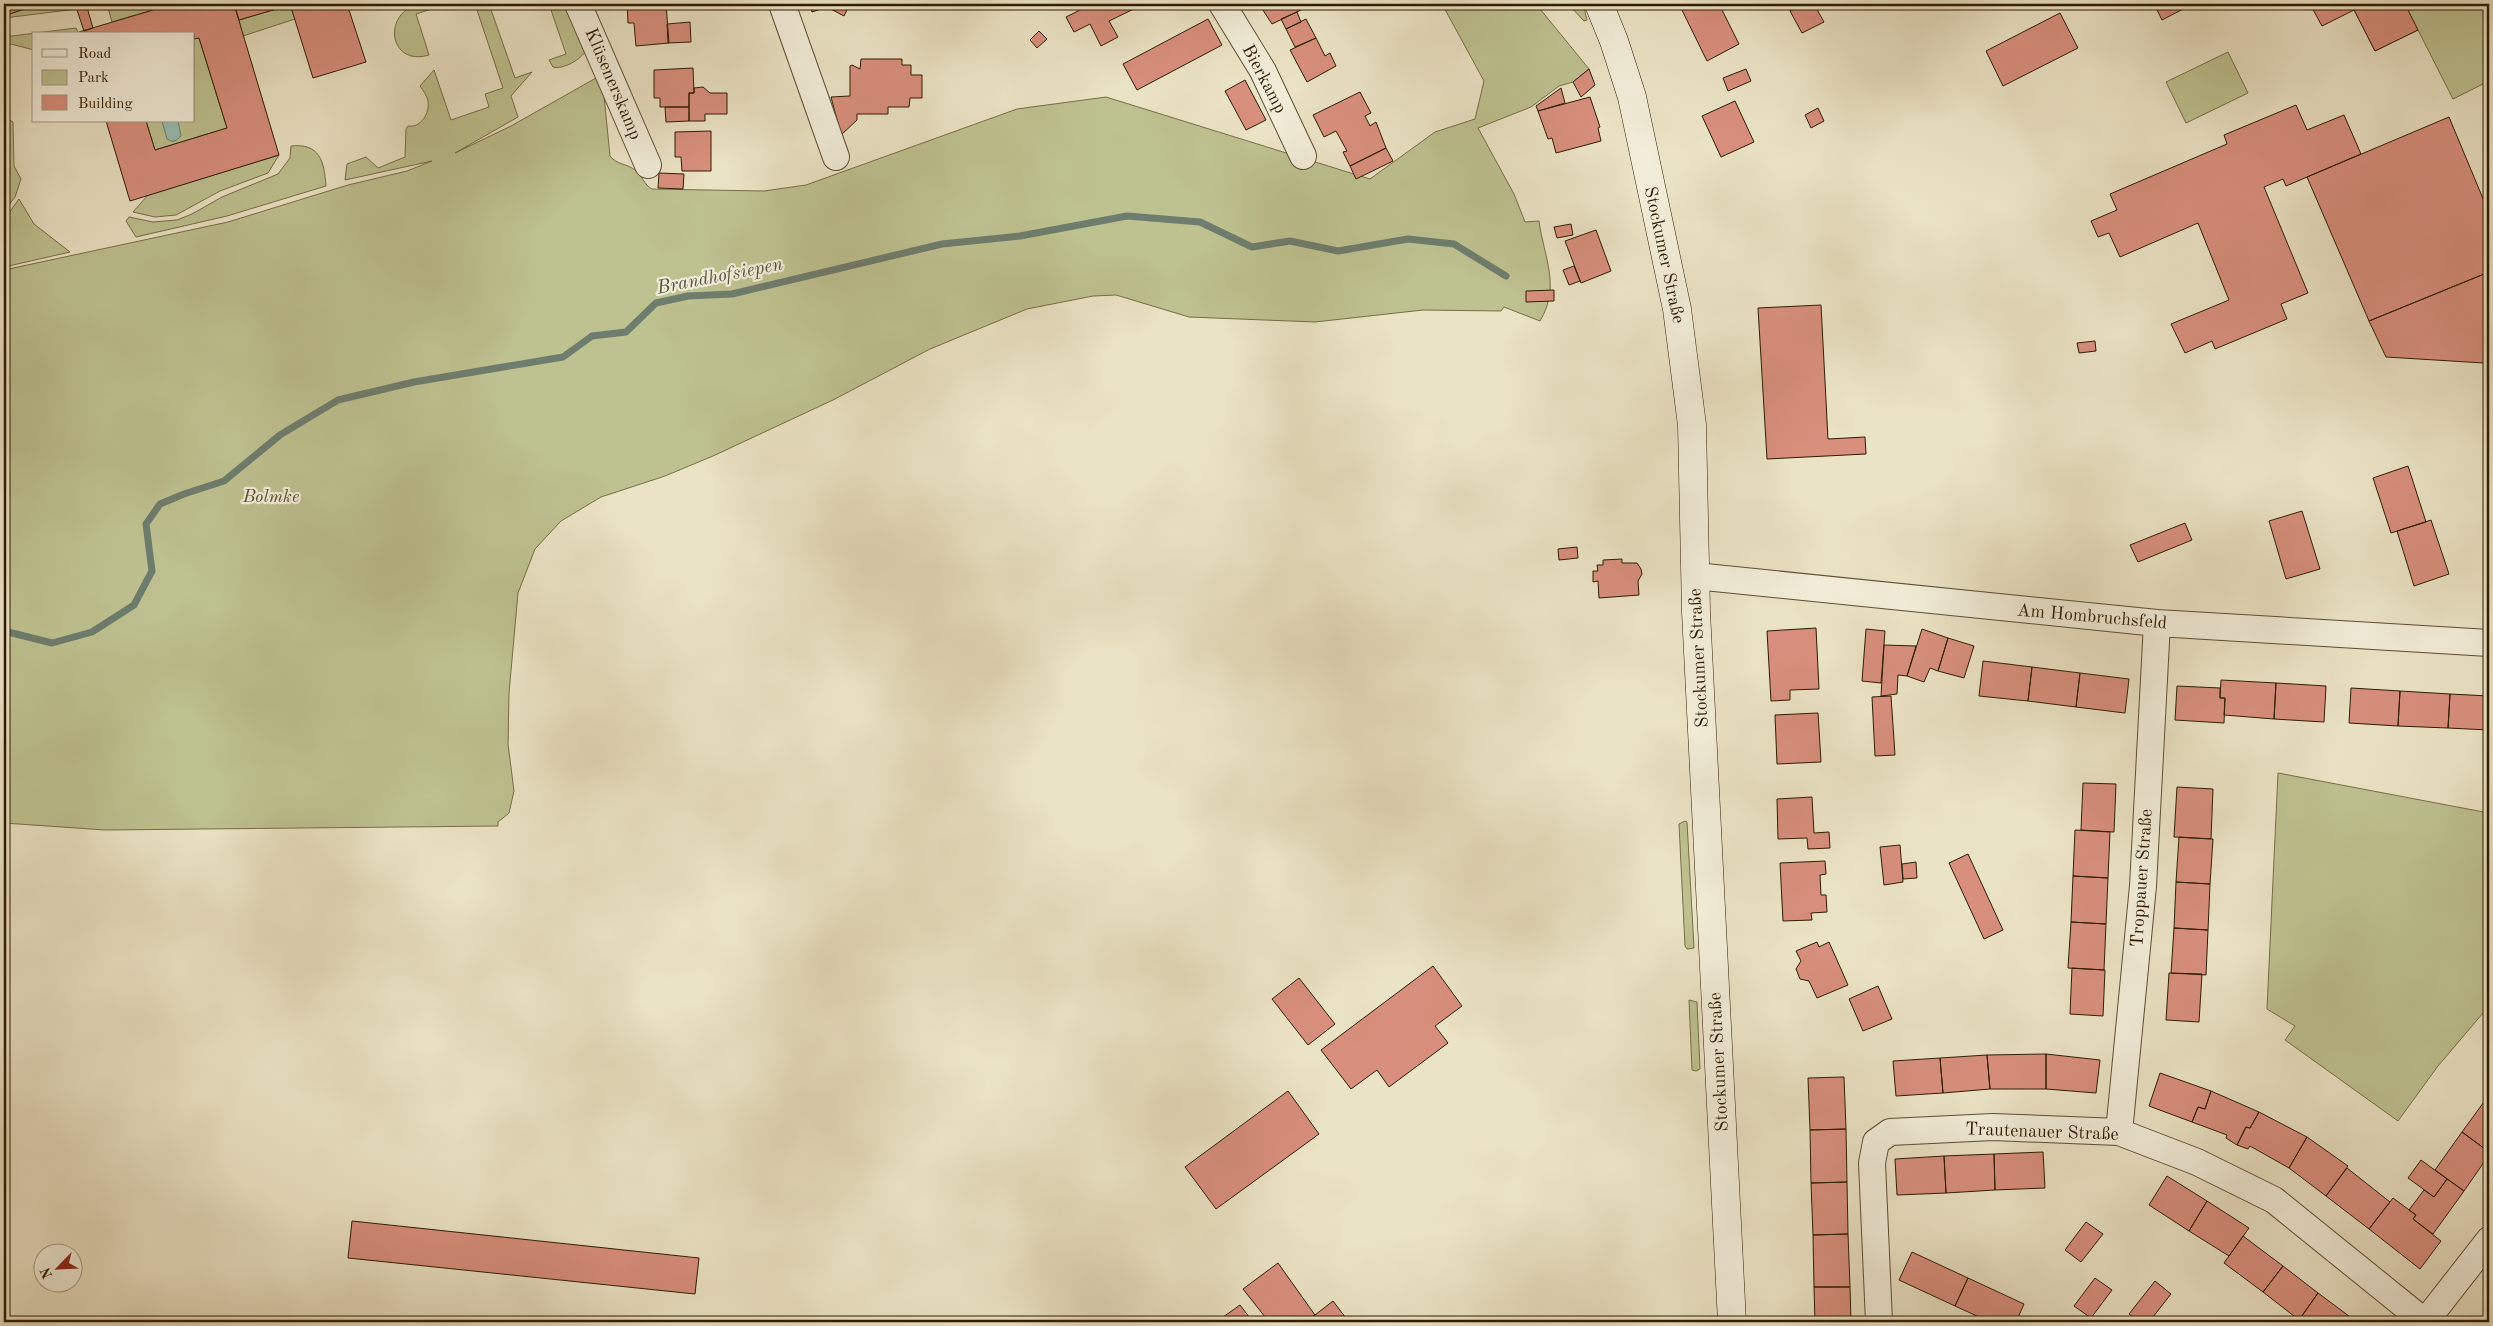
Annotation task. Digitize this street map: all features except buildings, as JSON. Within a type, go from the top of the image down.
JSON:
[{"type":"main road","name":"Stockumer Straße","points":[[1599,4],[1632,97],[1677,309],[1692,425],[1696,576],[1732,1322]]},
{"type":"street","name":"Klüsenerskamp","points":[[578,4],[648,165]]},
{"type":"street","points":[[782,4],[836,157]]},
{"type":"street","name":"Bierkamp","points":[[1222,4],[1263,72],[1303,156]]},
{"type":"street","name":"Am Hombruchsfeld","points":[[1696,576],[2157,624],[2489,643]]},
{"type":"street","name":"Troppauer Straße","points":[[2119,1132],[2143,886],[2157,624]]},
{"type":"street","name":"Trautenauer Straße","points":[[1879,1322],[1872,1163],[1876,1142],[1890,1132],[1993,1127],[2119,1132],[2197,1162],[2274,1200],[2425,1322]]},
{"type":"street","points":[[2425,1322],[2489,1240]]},
{"type":"green space","points":[[39,4],[75,4],[77,9],[4,18],[4,16]]},
{"type":"green space","points":[[107,4],[173,4],[112,22]]},
{"type":"green space","points":[[418,4],[447,4],[416,14],[429,55],[416,57],[406,54],[399,47],[395,38],[395,28],[399,18],[406,10]]},
{"type":"green space","name":"Bolmke","points":[[475,4],[489,4],[515,78],[532,72],[511,96],[518,117],[455,153],[511,126],[596,78],[604,96],[610,156],[635,170],[652,189],[764,191],[806,185],[1017,109],[1106,97],[1370,179],[1435,132],[1475,119],[1484,81],[1442,4],[1536,4],[1589,69],[1573,82],[1559,86],[1531,107],[1478,128],[1514,194],[1525,222],[1539,221],[1550,284],[1546,308],[1540,321],[1504,307],[1501,311],[1423,310],[1315,322],[1189,317],[1116,295],[1093,296],[1027,309],[930,349],[833,400],[713,456],[665,476],[601,497],[561,521],[535,549],[518,593],[509,693],[508,744],[514,791],[509,813],[498,822],[498,826],[105,830],[4,823],[4,270],[228,222],[348,185],[407,171],[432,161],[345,180],[347,164],[366,157],[378,168],[405,157],[406,129],[408,126],[417,125],[421,122],[428,110],[425,93],[420,86],[434,70],[451,120],[489,107],[485,94],[503,88]]},
{"type":"green space","points":[[549,4],[569,4],[586,50],[576,60],[557,68],[553,67],[549,60],[566,54]]},
{"type":"green space","points":[[1568,4],[1583,4],[1587,20],[1584,21]]},
{"type":"green space","points":[[2351,4],[2489,4],[2489,81],[2453,99],[2418,30],[2375,51]]},
{"type":"green space","points":[[290,5],[295,19],[243,36],[239,20]]},
{"type":"green space","points":[[76,28],[78,32],[44,32]]},
{"type":"green space","points":[[32,34],[32,49],[7,43],[4,37]]},
{"type":"green space","points":[[199,38],[227,128],[155,150],[146,122],[195,122],[195,39]]},
{"type":"green space","points":[[2228,52],[2248,93],[2186,123],[2166,82]]},
{"type":"green space","points":[[4,116],[13,122],[14,166],[21,179],[15,197],[4,211]]},
{"type":"green space","points":[[291,146],[308,147],[319,156],[324,169],[326,186],[227,216],[136,237],[126,221],[129,217],[153,222],[177,220],[192,214],[222,197],[278,174],[290,158]]},
{"type":"green space","points":[[279,155],[268,173],[220,191],[176,215],[155,217],[133,212],[148,195]]},
{"type":"green space","points":[[19,199],[34,224],[70,252],[4,267],[4,220]]},
{"type":"green space","points":[[2278,773],[2489,813],[2489,1006],[2438,1066],[2398,1121],[2285,1040],[2295,1026],[2267,1009]]},
{"type":"green space","points":[[1687,822],[1694,948],[1687,949],[1685,946],[1679,824]]},
{"type":"green space","points":[[1689,1000],[1697,1002],[1700,1069],[1696,1071],[1692,1070]]},
{"type":"water","points":[[162,122],[178,122],[181,136],[175,141],[167,139]]},
{"type":"waterway","name":"Brandhofsiepen","points":[[4,631],[52,643],[92,632],[134,605],[152,571],[146,524],[160,504],[224,481],[280,435],[338,400],[414,382],[563,357],[592,336],[626,332],[656,303],[688,296],[732,294],[942,244],[1020,236],[1127,216],[1200,222],[1252,247],[1290,241],[1338,251],[1408,239],[1454,244],[1506,276]]}]
